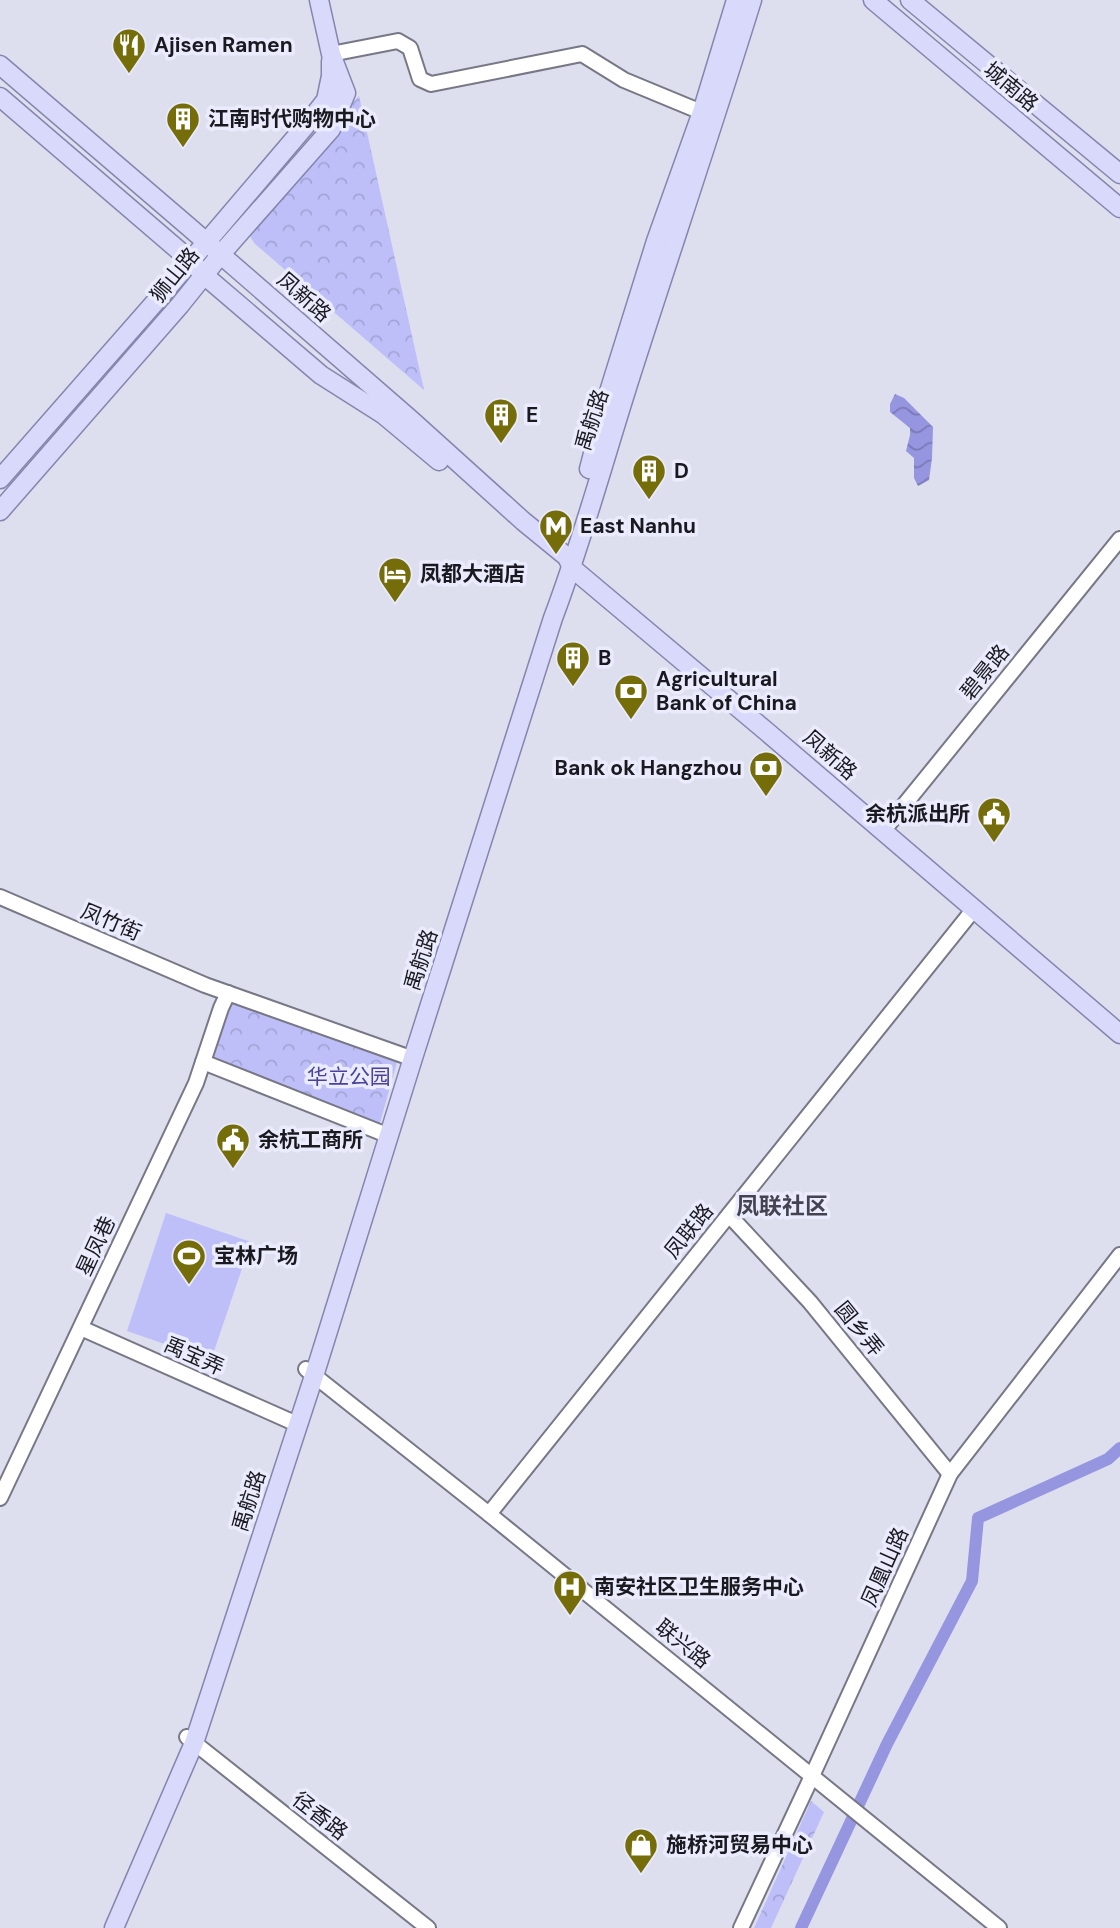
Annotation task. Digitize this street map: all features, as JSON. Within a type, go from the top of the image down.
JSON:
[{"type":"main road","name":"狮山路","points":[[0,511],[331,129],[346,93],[331,54],[319,0]]},
{"type":"main road","name":"禹航路","points":[[102,1928],[190,1740],[290,1421],[310,1373],[405,1056],[544,616],[567,563],[603,462],[672,246],[709,115],[736,0]]},
{"type":"main road","name":"禹航路","points":[[709,115],[752,0]]},
{"type":"main road","name":"城南路","points":[[873,0],[1120,208]]},
{"type":"main road","name":"城南路","points":[[910,0],[1120,174]]},
{"type":"main road","name":"狮山路","points":[[0,479],[326,100],[331,76],[331,54]]},
{"type":"main road","name":"凤新路","points":[[0,65],[410,419],[567,563]]},
{"type":"main road","name":"凤新路","points":[[0,97],[321,375],[384,415],[567,563],[1120,1034]]},
{"type":"main road","name":"禹航路","points":[[114,1928],[190,1740],[409,1070],[553,618],[567,563]]},
{"type":"street","points":[[331,54],[398,41],[410,48],[420,79],[430,83],[582,54],[624,80],[709,115]]},
{"type":"street","name":"碧景路","points":[[883,831],[1120,539]]},
{"type":"street","name":"凤竹街","points":[[0,897],[205,985],[405,1056]]},
{"type":"street","name":"凤联路","points":[[489,1514],[974,909]]},
{"type":"street","name":"星凤巷","points":[[0,1498],[196,1083],[228,993]]},
{"type":"street","points":[[203,1062],[382,1133]]},
{"type":"street","name":"圆乡弄","points":[[729,1215],[810,1302],[950,1474]]},
{"type":"street","name":"凤凰山路","points":[[741,1928],[950,1474],[1120,1255]]},
{"type":"street","name":"禹宝弄","points":[[80,1328],[290,1421]]},
{"type":"street","name":"联兴路","points":[[310,1373],[489,1514],[999,1928]]},
{"type":"street","name":"径香路","points":[[190,1740],[428,1928]]},
{"type":"green space","points":[[359,96],[424,390],[254,243],[246,229],[255,215]]},
{"type":"green space","name":"华立公园","points":[[226,998],[398,1059],[379,1126],[212,1058]]},
{"type":"green space","name":"宝林广场","points":[[166,1213],[251,1242],[211,1360],[127,1331]]},
{"type":"green space","points":[[811,1801],[824,1812],[771,1928],[754,1928]]},
{"type":"water","points":[[895,394],[904,398],[933,427],[929,480],[918,486],[914,478],[914,458],[906,451],[910,428],[890,412],[890,404]]},
{"type":"waterway","points":[[801,1928],[887,1744],[972,1581],[978,1518],[1108,1459],[1120,1448]]},
{"type":"place","name":"Ajisen Ramen","points":[[129,75]]},
{"type":"place","name":"江南时代购物中心","points":[[183,149]]},
{"type":"place","name":"E","points":[[501,445]]},
{"type":"place","name":"D","points":[[649,501]]},
{"type":"place","name":"East Nanhu","points":[[556,556]]},
{"type":"place","name":"凤都大酒店","points":[[395,604]]},
{"type":"place","name":"B","points":[[573,688]]},
{"type":"place","name":"Agricultural Bank of China","points":[[631,721]]},
{"type":"place","name":"Bank ok Hangzhou","points":[[766,798]]},
{"type":"place","name":"余杭派出所","points":[[994,844]]},
{"type":"place","name":"余杭工商所","points":[[233,1170]]},
{"type":"place","name":"宝林广场","points":[[189,1286]]},
{"type":"place","name":"南安社区卫生服务中心","points":[[570,1617]]},
{"type":"place","name":"施桥河贸易中心","points":[[641,1875]]},
{"type":"district","name":"凤联社区","points":[[782,1206]]}]
